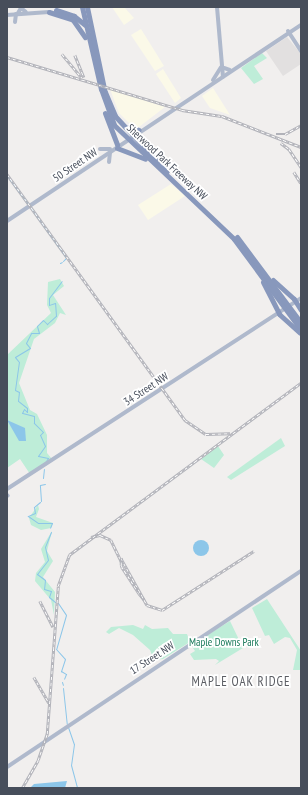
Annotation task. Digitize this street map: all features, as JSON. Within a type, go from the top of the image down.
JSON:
[{"type":"highway","name":"Sherwood Park Freeway NW","points":[[82,7],[86,34],[97,74],[117,130],[228,232],[289,305]]},
{"type":"highway","name":"Sherwood Park Freeway NW","points":[[87,7],[103,90],[119,127],[236,237],[263,269],[289,305]]},
{"type":"highway","points":[[49,11],[69,13],[82,22],[96,52]]},
{"type":"highway","points":[[49,11],[65,16],[79,27],[97,74]]},
{"type":"highway","points":[[103,90],[112,111],[167,172]]},
{"type":"highway","points":[[103,90],[110,127],[121,143],[158,168]]},
{"type":"highway","points":[[125,125],[140,131],[140,143]]},
{"type":"highway","points":[[250,259],[289,305],[301,330]]},
{"type":"highway","points":[[263,269],[301,323]]},
{"type":"highway","points":[[289,305],[300,309]]},
{"type":"highway","points":[[272,317],[289,305]]},
{"type":"highway","points":[[289,305],[301,334]]},
{"type":"main road","points":[[217,7],[224,76]]},
{"type":"main road","points":[[15,22],[17,13],[21,8],[26,12],[49,11]]},
{"type":"main road","points":[[7,14],[49,11]]},
{"type":"main road","name":"50 Street NW","points":[[224,76],[230,70],[290,34],[301,24]]},
{"type":"main road","points":[[290,34],[301,51]]},
{"type":"main road","name":"50 Street NW","points":[[7,220],[121,143],[174,111],[224,76],[283,37],[290,34]]},
{"type":"main road","points":[[223,66],[230,70]]},
{"type":"main road","points":[[213,80],[223,66]]},
{"type":"main road","points":[[100,149],[110,151],[108,161],[98,159],[100,149]]},
{"type":"main road","name":"34 Street NW","points":[[8,487],[272,317]]},
{"type":"main road","name":"34 Street NW","points":[[8,487],[23,478]]},
{"type":"main road","points":[[8,487],[8,495]]},
{"type":"main road","name":"17 Street NW","points":[[7,766],[301,571]]},
{"type":"shaded area","points":[[112,7],[124,7],[134,18],[124,25]]},
{"type":"shaded area","points":[[141,29],[164,66],[155,71],[131,35]]},
{"type":"shaded area","points":[[287,37],[301,54],[301,64],[283,76],[266,51]]},
{"type":"shaded area","points":[[163,69],[181,98],[175,103],[156,74]]},
{"type":"shaded area","points":[[213,88],[230,115],[210,108],[202,96]]},
{"type":"shaded area","points":[[110,89],[165,107],[139,127],[133,127],[119,113]]},
{"type":"shaded area","points":[[171,184],[185,196],[148,220],[138,205]]},
{"type":"green space","points":[[262,53],[267,58],[254,66],[263,79],[254,84],[241,68]]},
{"type":"green space","points":[[60,279],[64,286],[53,295],[66,315],[60,313],[55,323],[34,339],[19,383],[30,410],[37,414],[47,435],[47,453],[52,459],[30,474],[20,459],[7,468],[7,355],[51,313],[47,305],[48,282]]},
{"type":"green space","points":[[281,438],[285,446],[231,480],[227,477]]},
{"type":"green space","points":[[218,446],[224,455],[214,468],[201,459]]},
{"type":"green space","points":[[38,505],[39,509],[36,517],[53,523],[51,528],[41,530],[31,525],[29,518]]},
{"type":"green space","points":[[52,531],[47,551],[53,561],[43,577],[55,592],[54,615],[51,600],[35,581],[36,573],[45,562],[41,549]]},
{"type":"green space","points":[[267,599],[301,651],[301,670],[293,670],[297,650],[290,638],[285,637],[274,644],[269,635],[265,636],[252,608]]},
{"type":"green space","name":"Maple Downs Park","points":[[230,621],[243,648],[215,665],[219,661],[216,659],[194,660],[190,654],[195,651],[191,645]]},
{"type":"green space","points":[[133,625],[143,629],[145,625],[152,629],[168,628],[173,634],[187,634],[190,642],[163,659],[154,660],[150,650],[133,635],[119,628],[109,634],[106,632],[111,627]]},
{"type":"water","points":[[7,420],[25,428],[26,441],[19,441]]},
{"type":"water","points":[[201,540],[207,542],[209,548],[207,554],[201,556],[195,554],[193,548],[195,542]]},
{"type":"water","points":[[67,781],[65,788],[30,788],[34,784]]},
{"type":"waterway","points":[[7,176],[27,203]]},
{"type":"waterway","points":[[31,208],[65,256]]},
{"type":"waterway","points":[[63,261],[66,258]]},
{"type":"waterway","points":[[44,464],[48,458],[38,456],[45,446],[40,435],[43,432],[34,423],[34,416],[22,413],[24,409],[27,412],[27,408],[18,401],[19,392],[15,390],[19,362],[15,357],[30,348],[26,343],[31,333],[39,333],[37,326],[43,320],[47,324],[56,316],[55,303],[49,305],[49,298],[62,281]]},
{"type":"waterway","points":[[43,478],[44,469]]},
{"type":"waterway","points":[[41,501],[40,485],[45,484]]},
{"type":"waterway","points":[[40,502],[34,507],[35,513],[28,516],[38,523],[52,523],[50,528]]},
{"type":"waterway","points":[[51,532],[45,547],[48,560],[37,574],[45,580],[44,589],[51,591],[49,597],[55,602]]},
{"type":"waterway","points":[[58,603],[66,615],[56,649],[65,659],[61,671],[66,674],[64,679]]},
{"type":"waterway","points":[[63,688],[67,724]]},
{"type":"waterway","points":[[68,727],[74,744],[71,765],[77,788]]},
{"type":"railway","points":[[62,54],[81,77]]},
{"type":"railway","points":[[75,55],[84,77]]},
{"type":"railway","points":[[7,57],[182,110],[222,116],[301,147]]},
{"type":"railway","points":[[276,134],[285,134],[301,125]]},
{"type":"railway","points":[[281,143],[289,149],[301,167]]},
{"type":"railway","points":[[294,172],[301,183]]},
{"type":"railway","points":[[7,174],[185,420],[206,434],[230,433]]},
{"type":"railway","points":[[22,788],[38,760],[47,734],[58,586],[69,555],[301,383]]},
{"type":"railway","points":[[91,537],[100,535],[111,540],[122,563]]},
{"type":"railway","points":[[144,600],[122,568],[121,558],[147,605],[162,610],[254,551]]},
{"type":"railway","points":[[40,601],[53,627]]},
{"type":"railway","points":[[34,677],[49,703]]},
{"type":"district","name":"MAPLE OAK RIDGE","points":[[241,682]]}]
